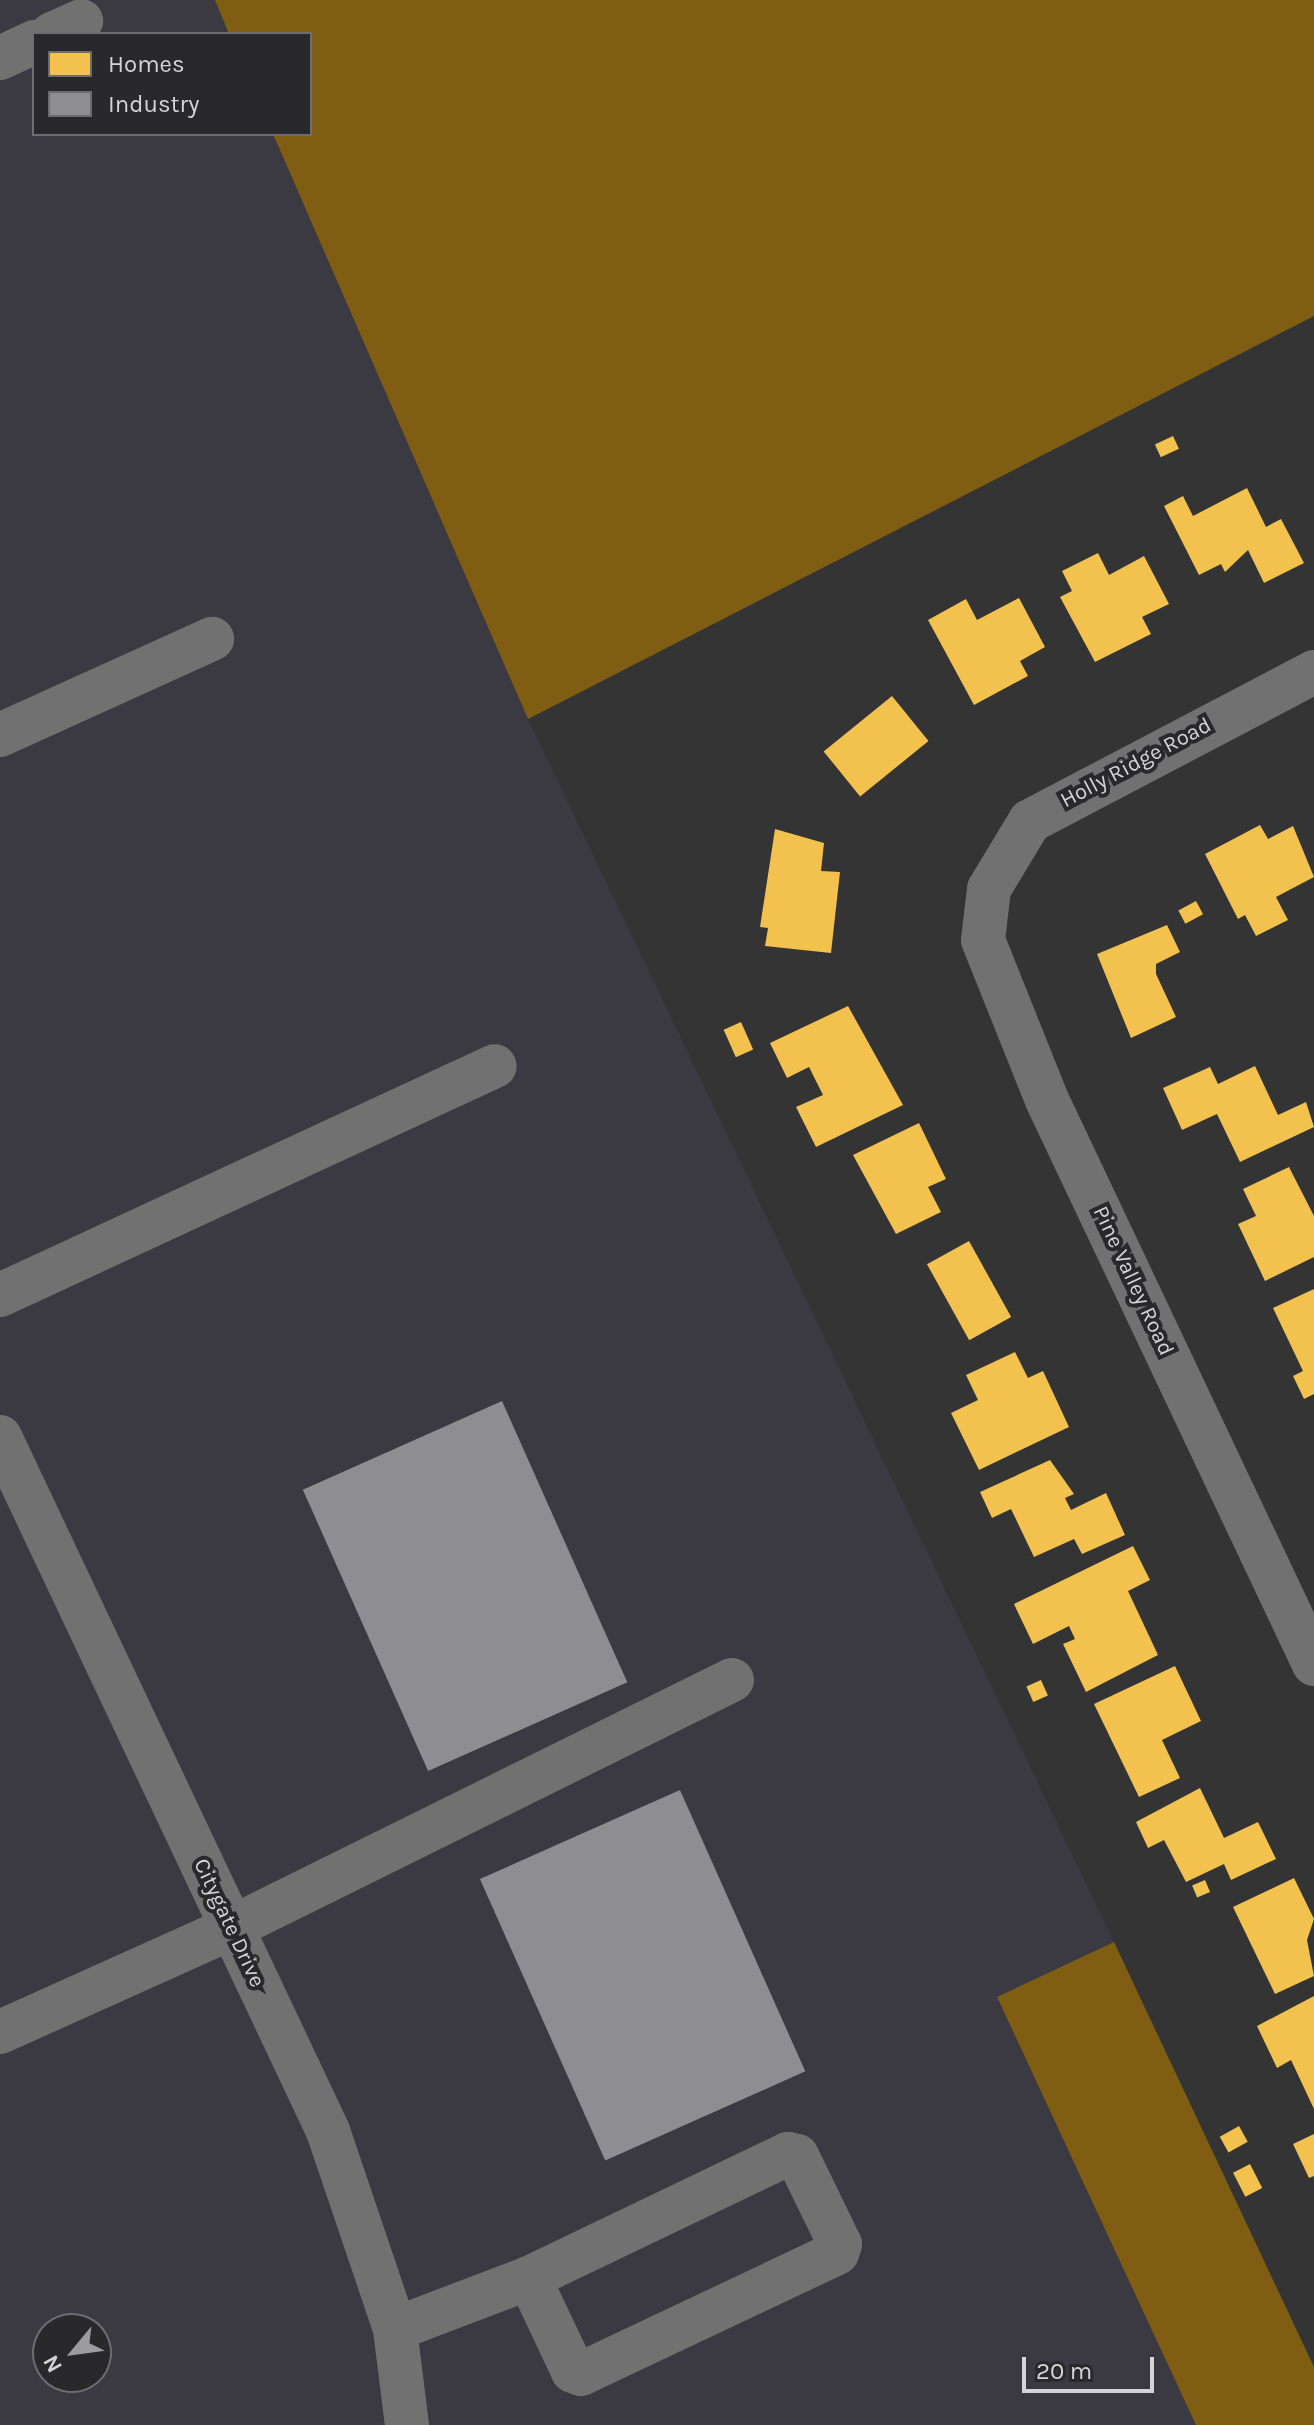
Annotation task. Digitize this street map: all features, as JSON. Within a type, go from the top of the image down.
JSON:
[{"type":"street","points":[[0,58],[32,43]]},
{"type":"street","points":[[0,735],[212,639]]},
{"type":"street","name":"Holly Ridge Road","points":[[989,889],[1030,821],[1314,672]]},
{"type":"street","name":"Pine Valley Road","points":[[989,889],[983,940],[997,990],[1314,1664]]},
{"type":"street","points":[[0,1295],[495,1066]]},
{"type":"street","name":"Citygate Drive","points":[[0,1437],[328,2131],[395,2329],[407,2425]]},
{"type":"street","points":[[0,2032],[231,1928],[732,1680]]},
{"type":"street","points":[[395,2329],[529,2278],[788,2154],[797,2156],[840,2244],[837,2253],[581,2374],[573,2371],[529,2278]]},
{"type":"shaded area","points":[[0,0],[215,0],[228,32],[32,32],[32,136],[274,136],[528,719],[1114,1942],[997,1998],[1196,2425],[0,2425]]},
{"type":"shaded area","points":[[215,0],[1314,0],[1314,316],[528,719],[274,136],[312,136],[312,32],[228,32]]},
{"type":"shaded area","points":[[1114,1942],[1314,2367],[1314,2425],[1196,2425],[997,1997]]},
{"type":"building: Homes","points":[[1173,436],[1179,449],[1161,457],[1155,444]]},
{"type":"building: Homes","points":[[1247,488],[1266,527],[1281,519],[1304,563],[1264,583],[1248,550],[1225,572],[1221,564],[1199,575],[1164,506],[1183,496],[1193,516]]},
{"type":"building: Homes","points":[[1098,553],[1109,575],[1144,556],[1169,604],[1142,617],[1151,634],[1095,662],[1060,597],[1072,591],[1062,571]]},
{"type":"building: Homes","points":[[1019,598],[1045,647],[1020,661],[1028,676],[974,705],[928,620],[966,599],[977,620]]},
{"type":"building: Homes","points":[[892,696],[929,741],[860,796],[824,751]]},
{"type":"building: Homes","points":[[1260,825],[1268,839],[1293,826],[1314,877],[1276,897],[1288,920],[1256,936],[1245,915],[1238,919],[1205,854]]},
{"type":"building: Homes","points":[[775,829],[824,843],[821,871],[840,872],[831,953],[765,946],[768,928],[760,927]]},
{"type":"building: Homes","points":[[1196,901],[1203,914],[1185,924],[1178,910]]},
{"type":"building: Homes","points":[[1167,925],[1180,952],[1156,964],[1156,974],[1176,1017],[1131,1038],[1097,954]]},
{"type":"building: Homes","points":[[848,1006],[903,1105],[816,1147],[796,1107],[823,1095],[809,1067],[787,1078],[770,1043]]},
{"type":"building: Homes","points":[[741,1022],[753,1049],[736,1057],[724,1030]]},
{"type":"building: Homes","points":[[1255,1066],[1278,1115],[1306,1102],[1314,1127],[1240,1162],[1217,1114],[1182,1130],[1163,1088],[1210,1067],[1218,1084]]},
{"type":"building: Homes","points":[[919,1123],[946,1179],[928,1187],[941,1212],[896,1234],[853,1155]]},
{"type":"building: Homes","points":[[1289,1167],[1314,1216],[1314,1257],[1265,1281],[1238,1224],[1256,1216],[1243,1189]]},
{"type":"building: Homes","points":[[969,1241],[1011,1317],[969,1340],[927,1264]]},
{"type":"building: Homes","points":[[1314,1289],[1314,1394],[1304,1399],[1293,1376],[1303,1371],[1273,1308]]},
{"type":"building: Homes","points":[[1015,1352],[1028,1378],[1043,1371],[1069,1427],[979,1470],[951,1413],[978,1400],[966,1375]]},
{"type":"building: Homes","points":[[1050,1460],[1074,1494],[1065,1498],[1071,1510],[1106,1493],[1125,1535],[1082,1554],[1074,1539],[1034,1557],[1011,1509],[992,1518],[980,1492]]},
{"type":"building: Homes","points":[[1133,1546],[1150,1580],[1128,1591],[1158,1655],[1086,1692],[1063,1644],[1075,1639],[1069,1626],[1033,1644],[1014,1604]]},
{"type":"building: Homes","points":[[1175,1666],[1201,1721],[1162,1740],[1180,1778],[1139,1797],[1094,1704]]},
{"type":"building: Homes","points":[[1041,1680],[1048,1696],[1033,1702],[1026,1687]]},
{"type":"building: Homes","points":[[1200,1788],[1224,1838],[1258,1822],[1276,1859],[1231,1880],[1224,1864],[1186,1882],[1164,1840],[1148,1848],[1136,1822]]},
{"type":"building: Homes","points":[[1294,1878],[1314,1919],[1307,1940],[1314,1976],[1275,1994],[1233,1907]]},
{"type":"building: Homes","points":[[1205,1880],[1210,1892],[1197,1897],[1192,1885]]},
{"type":"building: Homes","points":[[1314,1996],[1314,2109],[1291,2060],[1277,2068],[1257,2026]]},
{"type":"building: Homes","points":[[1239,2126],[1248,2142],[1228,2152],[1220,2137]]},
{"type":"building: Homes","points":[[1314,2134],[1314,2176],[1309,2178],[1293,2144]]},
{"type":"building: Homes","points":[[1250,2164],[1262,2188],[1245,2197],[1233,2173]]},
{"type":"building: Industry","points":[[502,1401],[627,1682],[428,1771],[303,1490]]},
{"type":"building: Industry","points":[[680,1790],[805,2071],[605,2160],[480,1879]]}]
